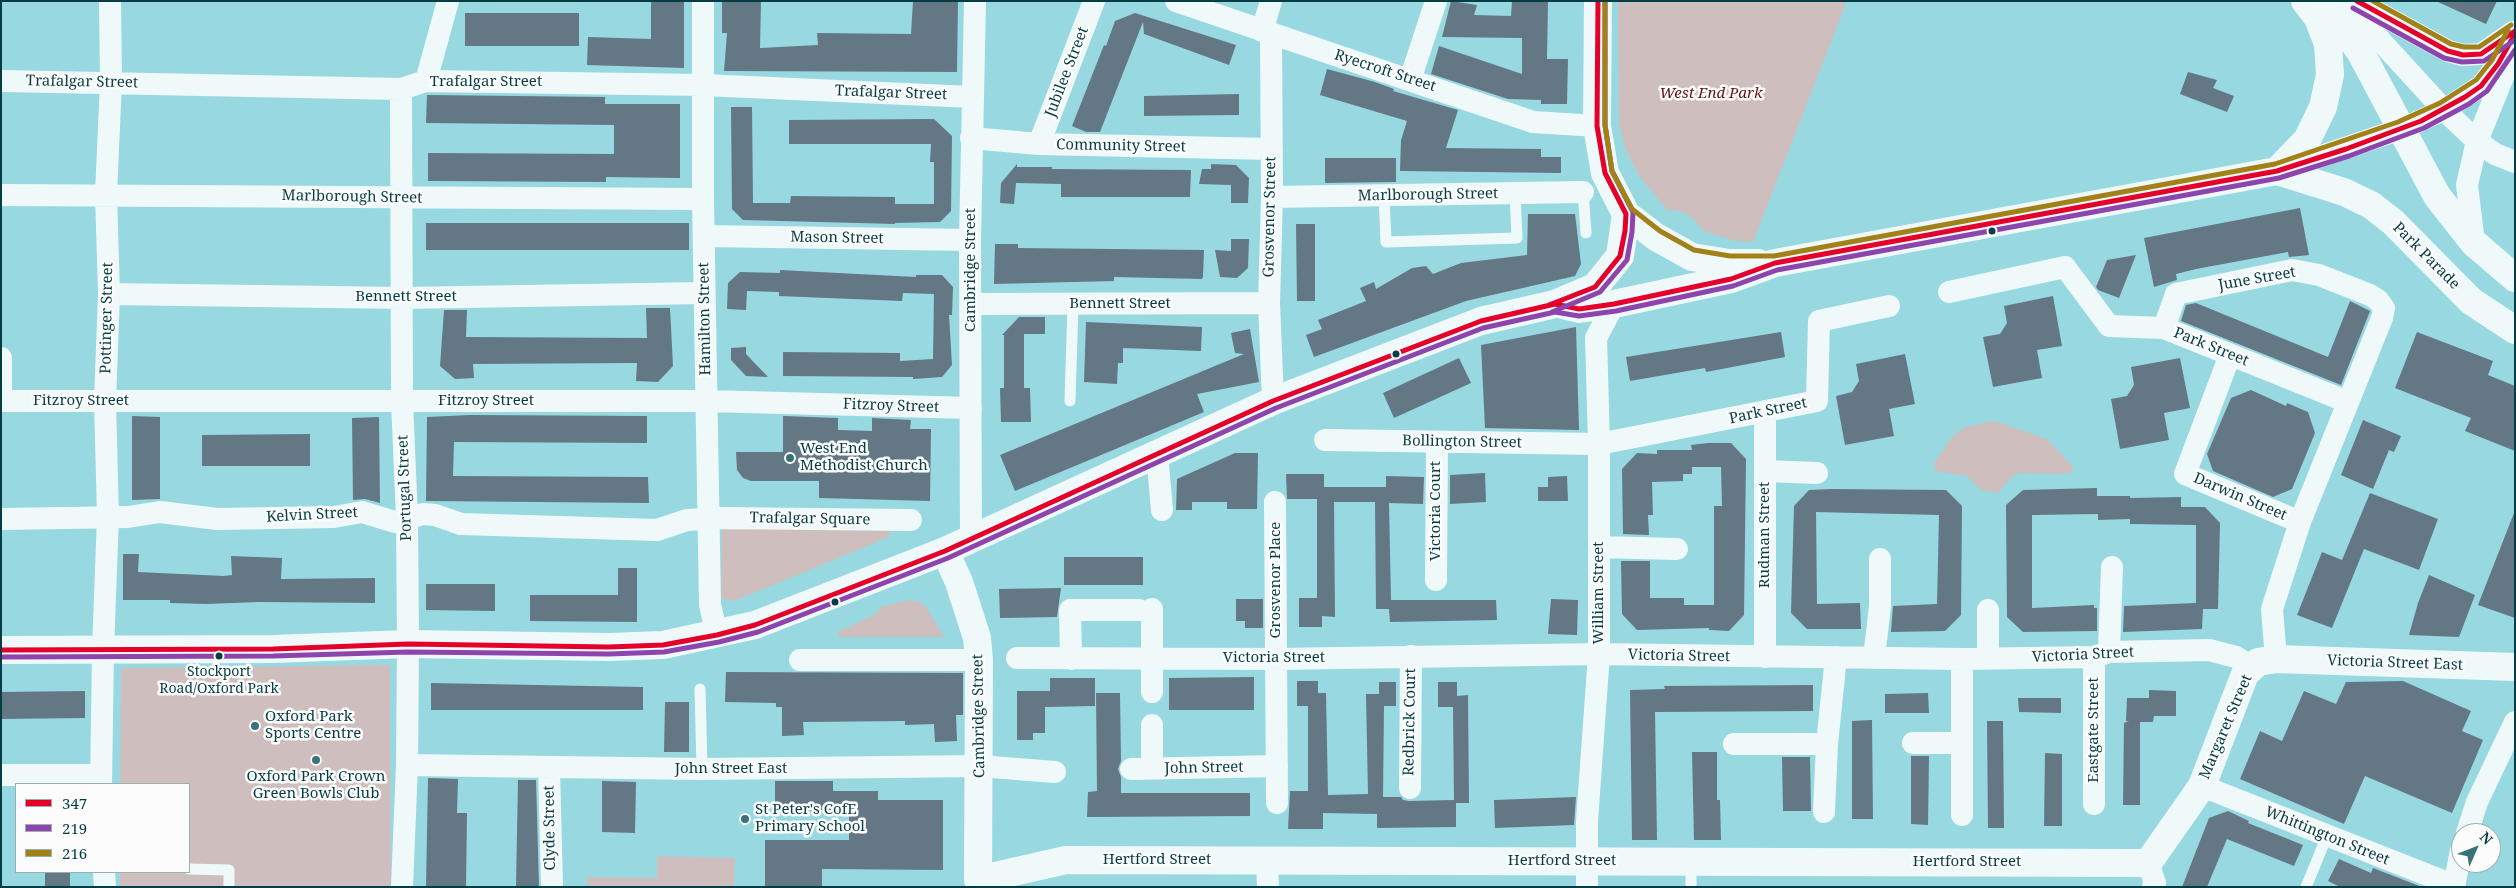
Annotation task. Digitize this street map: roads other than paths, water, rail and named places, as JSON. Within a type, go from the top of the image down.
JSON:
[{"type":"main road","points":[[1598,1],[1597,126],[1605,173],[1626,214],[1656,237],[1692,257],[1729,263],[1775,264]]},
{"type":"main road","points":[[1555,304],[1579,309],[1614,304],[1732,279],[1775,264],[2277,171],[2307,140],[2323,107],[2330,75],[2328,44],[2318,18],[2305,1]]},
{"type":"main road","points":[[2324,1],[2338,18],[2361,53],[2437,196],[2474,243],[2515,278]]},
{"type":"main road","name":"Park Parade","points":[[2277,171],[2334,189],[2371,205],[2393,222],[2471,301],[2515,330]]},
{"type":"main road","points":[[1,650],[273,649],[408,644],[609,647],[663,645],[717,635],[755,625],[945,551],[1273,401],[1481,321],[1555,304],[1596,287],[1620,256],[1626,214]]},
{"type":"main road","name":"Cambridge Street","points":[[945,551],[959,582],[977,638],[979,660],[978,884]]},
{"type":"main road","name":"Victoria Street East","points":[[2264,663],[2515,667]]},
{"type":"main road","name":"Margaret Street","points":[[2151,875],[2202,786],[2245,674],[2264,663]]},
{"type":"main road","name":"Hertford Street","points":[[978,884],[1066,860],[1268,874],[2151,875]]},
{"type":"street","name":"Pottinger Street","points":[[101,780],[108,516],[105,401],[109,294],[106,194],[111,82],[110,1]]},
{"type":"street","points":[[426,81],[448,1]]},
{"type":"street","name":"Hamilton Street","points":[[703,1],[703,199],[708,519],[710,606],[717,635]]},
{"type":"street","name":"Cambridge Street","points":[[971,539],[970,240],[975,1]]},
{"type":"street","name":"Jubilee Street","points":[[1039,144],[1094,1]]},
{"type":"street","name":"Ryecroft Street","points":[[1176,1],[1533,122],[1597,126]]},
{"type":"street","name":"Grosvenor Street","points":[[1271,1],[1266,32],[1272,150],[1269,304],[1273,401]]},
{"type":"street","points":[[1410,80],[1436,1]]},
{"type":"street","points":[[2344,1],[2444,110],[2477,141],[2495,154],[2515,162]]},
{"type":"street","points":[[2357,1],[2448,51],[2463,54],[2481,54],[2515,32]]},
{"type":"street","points":[[2277,171],[2401,129],[2444,110],[2481,86],[2498,64],[2515,32]]},
{"type":"street","points":[[2474,243],[2466,185],[2477,141],[2507,70],[2515,39]]},
{"type":"street","name":"Trafalgar Street","points":[[1,81],[401,89],[426,81],[704,85],[972,97]]},
{"type":"street","name":"Portugal Street","points":[[401,89],[403,198],[402,401],[407,519],[408,644],[407,765],[402,887]]},
{"type":"street","name":"Community Street","points":[[971,138],[1039,144],[1272,150]]},
{"type":"street","name":"Marlborough Street","points":[[1272,198],[1584,192]]},
{"type":"street","name":"Marlborough Street","points":[[1,195],[106,194],[403,198],[703,199]]},
{"type":"street","name":"Mason Street","points":[[704,236],[970,240]]},
{"type":"street","name":"Park Street","points":[[1949,292],[2065,267],[2109,326],[2164,328],[2348,402]]},
{"type":"street","name":"June Street","points":[[2164,328],[2176,294],[2292,270],[2319,275],[2370,295],[2378,300],[2384,308],[2382,318],[2348,402]]},
{"type":"street","name":"Bennett Street","points":[[109,294],[402,298],[704,293]]},
{"type":"street","name":"Bennett Street","points":[[971,304],[1269,304]]},
{"type":"street","name":"William Street","points":[[1587,874],[1599,654],[1599,444],[1596,338],[1614,304]]},
{"type":"street","name":"Park Street","points":[[1599,444],[1765,413],[1817,401],[1819,321],[1888,306]]},
{"type":"street","name":"Darwin Street","points":[[2230,355],[2185,474],[2300,522]]},
{"type":"street","points":[[1,358],[1,400]]},
{"type":"street","name":"Fitzroy Street","points":[[1,400],[707,401],[971,408]]},
{"type":"street","points":[[2264,663],[2272,609],[2300,522],[2348,402]]},
{"type":"street","name":"Rudman Street","points":[[1765,413],[1765,657]]},
{"type":"street","name":"Bollington Street","points":[[1325,440],[1599,444]]},
{"type":"street","name":"Victoria Court","points":[[1436,580],[1437,442]]},
{"type":"street","points":[[1157,454],[1162,510]]},
{"type":"street","points":[[1765,472],[1817,473]]},
{"type":"street","name":"Grosvenor Place","points":[[1275,502],[1277,803]]},
{"type":"street","name":"Kelvin Street","points":[[1,519],[128,517],[160,512],[217,519],[334,517],[362,512],[395,522],[429,515],[462,524],[657,530],[687,520],[708,519]]},
{"type":"street","name":"Trafalgar Square","points":[[708,519],[911,520]]},
{"type":"street","points":[[1599,547],[1678,549]]},
{"type":"street","points":[[1874,658],[1880,606],[1880,559]]},
{"type":"street","name":"Eastgate Street","points":[[2094,804],[2102,654],[2112,567]]},
{"type":"street","points":[[1071,659],[1070,610],[1146,609],[1152,658],[1152,692]]},
{"type":"street","points":[[1988,610],[1988,658]]},
{"type":"street","name":"Victoria Street","points":[[1017,658],[1276,659],[1599,654],[1988,658],[2209,650],[2236,658],[2264,663]]},
{"type":"street","name":"Redbrick Court","points":[[1410,788],[1411,656]]},
{"type":"street","points":[[1824,812],[1827,744],[1836,657]]},
{"type":"street","points":[[1962,658],[1962,815]]},
{"type":"street","points":[[800,660],[979,660]]},
{"type":"street","points":[[2470,823],[2477,802],[2515,722]]},
{"type":"street","name":"John Street","points":[[1152,725],[1142,768],[1277,766]]},
{"type":"street","points":[[1913,743],[1962,743]]},
{"type":"street","points":[[1734,744],[1827,744]]},
{"type":"street","name":"John Street East","points":[[407,765],[702,770],[979,766],[1055,772]]},
{"type":"street","name":"Clyde Street","points":[[549,768],[552,887]]},
{"type":"street","points":[[1,775],[101,780]]},
{"type":"street","name":"Whittington Street","points":[[2202,786],[2453,886]]},
{"type":"street","points":[[104,873],[105,887]]},
{"type":"street","points":[[2453,886],[2456,873]]},
{"type":"lane","points":[[1584,192],[1586,233]]},
{"type":"lane","points":[[1384,196],[1386,242],[1517,238],[1515,193]]},
{"type":"lane","points":[[1070,401],[1073,304]]},
{"type":"lane","points":[[700,689],[702,770]]},
{"type":"lane","points":[[2306,887],[2328,836]]},
{"type":"lane","points":[[190,869],[229,870],[229,887]]},
{"type":"place","name":"West End Methodist Church","points":[[790,458]]},
{"type":"place","name":"Stockport Road/Oxford Park","points":[[219,656]]},
{"type":"place","name":"Oxford Park Sports Centre","points":[[255,726]]},
{"type":"place","name":"Oxford Park Crown Green Bowls Club","points":[[316,760]]},
{"type":"place","name":"St Peter's CofE Primary School","points":[[745,819]]},
{"type":"park label","name":"West End Park","points":[[1711,94]]}]
